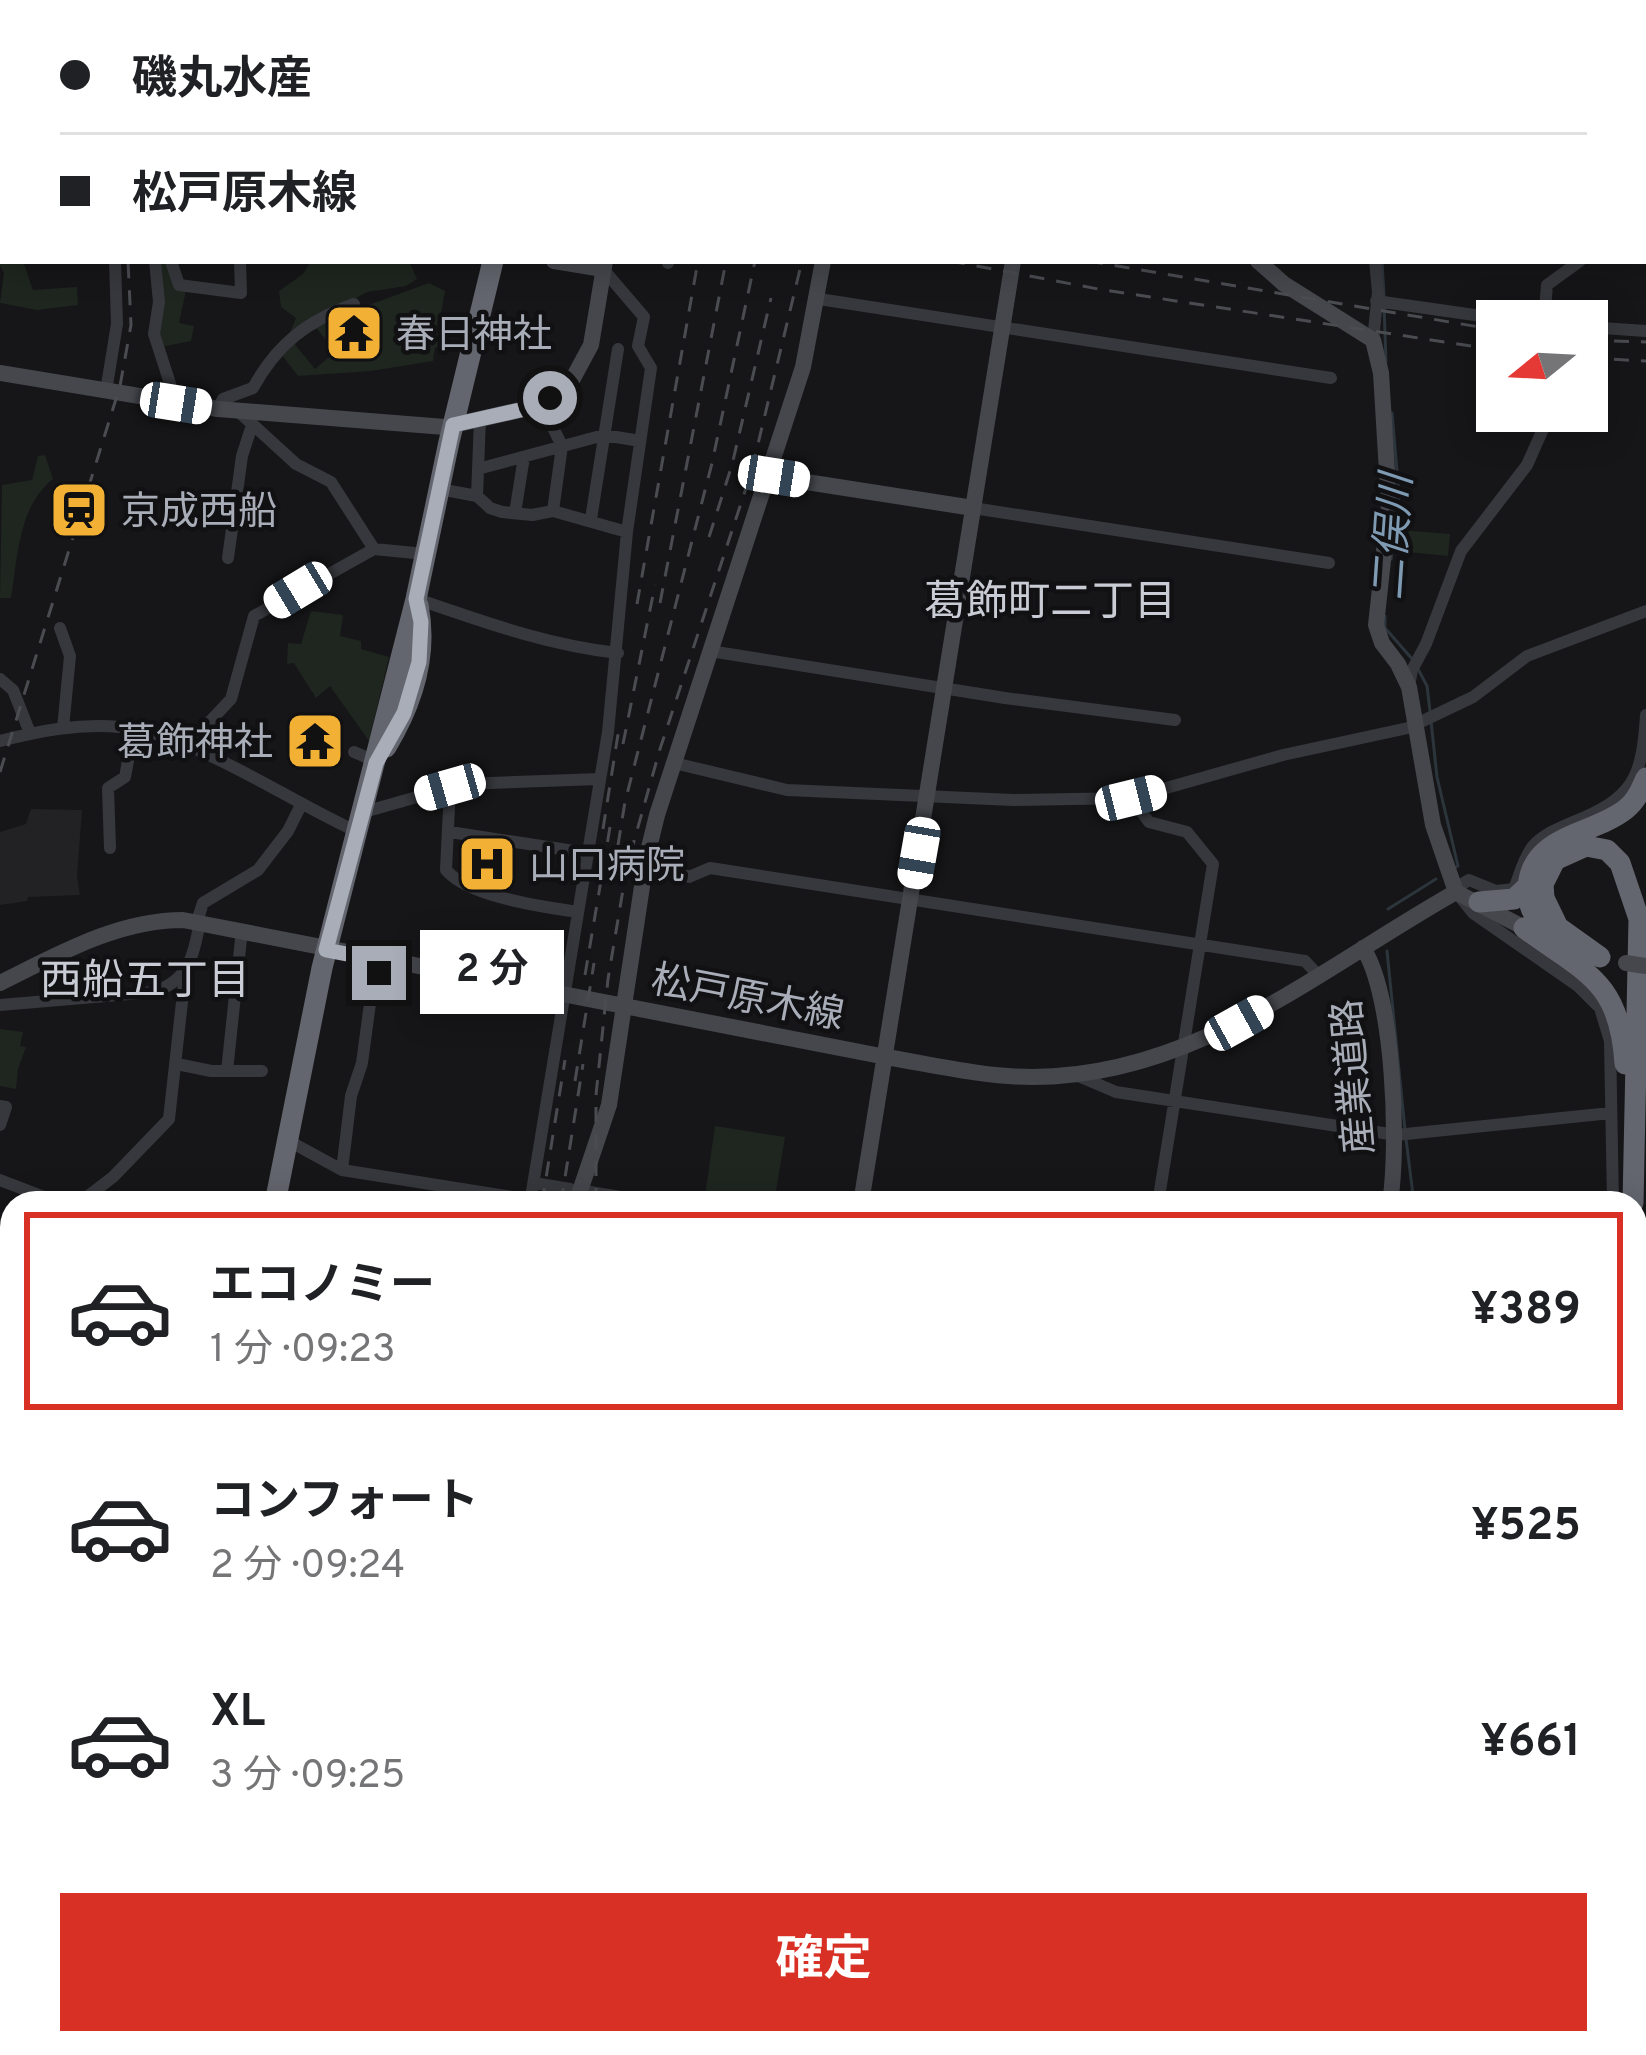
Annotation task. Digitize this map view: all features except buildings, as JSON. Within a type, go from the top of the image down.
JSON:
[{"type":"highway","points":[[277,1191],[326,950],[361,822],[372,760],[404,713],[419,662],[421,622],[416,599],[492,264]]},
{"type":"highway","points":[[1479,902],[1514,899],[1528,886],[1549,846],[1624,810],[1646,778]]},
{"type":"highway","points":[[1600,957],[1558,927],[1544,898],[1547,871],[1555,860],[1586,846],[1607,850],[1620,863],[1639,919],[1630,1191]]},
{"type":"highway","points":[[1528,886],[1534,916],[1569,948]]},
{"type":"highway","points":[[1524,928],[1600,984],[1619,1018],[1630,1191]]},
{"type":"street","points":[[106,392],[117,323],[115,264]]},
{"type":"street","points":[[155,264],[159,302],[154,334],[176,403]]},
{"type":"street","points":[[172,264],[179,285],[241,293],[240,264]]},
{"type":"street","points":[[575,1191],[610,1105],[646,860],[803,368],[823,264]]},
{"type":"street","points":[[863,1191],[1013,264]]},
{"type":"street","points":[[1261,264],[1284,284],[1373,340]]},
{"type":"street","points":[[1375,264],[1373,340],[1381,373],[1389,505],[1376,625],[1426,719],[1433,825],[1456,892],[1473,914],[1578,986],[1600,1008],[1610,1041],[1613,1191]]},
{"type":"street","points":[[1546,300],[1547,285],[1576,264]]},
{"type":"street","points":[[0,373],[218,410],[439,428],[541,403],[571,382],[591,345],[604,265]]},
{"type":"street","points":[[591,345],[633,350],[644,317],[604,265]]},
{"type":"street","points":[[819,298],[1331,378]]},
{"type":"street","points":[[1376,302],[1476,315]]},
{"type":"street","points":[[218,410],[223,399],[253,388],[265,365],[292,335],[354,304]]},
{"type":"street","points":[[1608,328],[1646,331]]},
{"type":"street","points":[[533,1191],[618,653],[627,532],[651,368],[638,346]]},
{"type":"street","points":[[591,519],[618,349]]},
{"type":"street","points":[[541,403],[562,446],[553,511]]},
{"type":"street","points":[[238,411],[296,464],[331,482],[374,549]]},
{"type":"street","points":[[476,496],[480,418]]},
{"type":"street","points":[[228,557],[239,472],[252,424]]},
{"type":"street","points":[[1409,687],[1461,550],[1527,465],[1542,432]]},
{"type":"street","points":[[478,469],[604,435],[640,441]]},
{"type":"street","points":[[515,513],[524,457]]},
{"type":"street","points":[[768,476],[1329,563]]},
{"type":"street","points":[[439,489],[476,496],[490,508],[532,515],[553,511],[627,532]]},
{"type":"street","points":[[186,747],[231,699],[254,616],[374,549],[425,554]]},
{"type":"street","points":[[416,599],[526,637],[618,653]]},
{"type":"street","points":[[674,763],[787,790],[928,797],[1131,798],[1426,719],[1473,697],[1527,656],[1646,610]]},
{"type":"street","points":[[60,628],[70,656],[63,728]]},
{"type":"street","points":[[710,651],[1175,720]]},
{"type":"street","points":[[0,679],[13,690],[30,733]]},
{"type":"street","points":[[1456,892],[1469,880],[1496,891],[1514,889],[1526,856],[1537,842],[1627,793],[1641,763],[1646,716]]},
{"type":"street","points":[[0,741],[63,728],[134,729],[186,747],[301,805],[361,822],[450,787],[599,779]]},
{"type":"street","points":[[110,848],[108,788],[124,777],[134,729]]},
{"type":"street","points":[[354,752],[372,760]]},
{"type":"street","points":[[450,787],[446,870],[455,880],[509,901],[578,912]]},
{"type":"street","points":[[1131,798],[1148,822],[1186,832],[1213,864],[1160,1191]]},
{"type":"street","points":[[95,1191],[169,1119],[185,975],[203,903],[243,882],[273,855],[301,805]]},
{"type":"street","points":[[450,832],[587,853]]},
{"type":"street","points":[[646,860],[689,877],[710,868],[1305,961],[1318,975]]},
{"type":"street","points":[[1456,892],[1569,948],[1646,966]]},
{"type":"street","name":"松戸原木線","points":[[0,983],[72,948],[131,927],[166,920],[199,922],[886,1057],[1027,1077],[1074,1074],[1181,1050],[1239,1023],[1456,892]]},
{"type":"street","points":[[227,1072],[241,938]]},
{"type":"street","name":"産業道路","points":[[1363,948],[1375,971],[1396,1135],[1391,1191]]},
{"type":"street","points":[[342,1171],[351,1096],[362,1063],[371,996],[383,961]]},
{"type":"street","points":[[0,1006],[153,992],[185,975]]},
{"type":"street","points":[[177,1064],[227,1072],[262,1071]]},
{"type":"street","points":[[1074,1074],[1102,1088],[1396,1135],[1611,1112]]},
{"type":"street","points":[[0,1106],[5,1107],[0,1124]]},
{"type":"street","points":[[286,1140],[342,1171],[464,1191]]},
{"type":"street","points":[[0,1180],[29,1191]]},
{"type":"street","points":[[534,1183],[563,1191]]},
{"type":"shaded area","points":[[24,264],[33,290],[77,287],[78,305],[37,310],[0,303],[4,273],[0,266]]},
{"type":"shaded area","points":[[158,264],[171,264],[186,290],[179,323],[194,326],[191,341],[161,347]]},
{"type":"shaded area","points":[[309,264],[410,264],[417,279],[406,286],[367,292],[289,335],[296,318],[281,307],[279,291]]},
{"type":"shaded area","points":[[429,283],[445,291],[439,324],[447,327],[433,361],[298,376],[281,354],[293,342],[315,369],[335,352],[314,325]]},
{"type":"shaded area","points":[[45,455],[53,479],[27,517],[11,598],[0,598],[2,485],[32,480],[38,456]]},
{"type":"shaded area","points":[[1400,530],[1450,534],[1448,556],[1398,551]]},
{"type":"shaded area","points":[[311,611],[343,615],[340,636],[361,641],[361,649],[389,657],[369,741],[330,686],[316,698],[294,663],[287,664],[288,643],[301,644]]},
{"type":"shaded area","points":[[31,809],[82,810],[80,895],[28,897],[0,905],[0,832],[26,824]]},
{"type":"shaded area","points":[[0,1029],[23,1032],[20,1046],[26,1047],[16,1089],[0,1086]]},
{"type":"shaded area","points":[[715,1126],[785,1137],[776,1191],[706,1191]]},
{"type":"waterway","name":"二俣川","points":[[1382,264],[1384,296]]},
{"type":"waterway","name":"二俣川","points":[[1384,305],[1386,362]]},
{"type":"waterway","name":"二俣川","points":[[1391,559],[1399,495],[1392,413]]},
{"type":"waterway","name":"二俣川","points":[[1385,616],[1385,628],[1414,661]]},
{"type":"waterway","name":"二俣川","points":[[1418,669],[1427,686],[1430,711]]},
{"type":"waterway","name":"二俣川","points":[[1431,721],[1437,777],[1458,866],[1454,868]]},
{"type":"waterway","name":"二俣川","points":[[1388,909],[1436,879]]},
{"type":"waterway","name":"二俣川","points":[[1387,951],[1405,1130]]},
{"type":"waterway","name":"二俣川","points":[[1406,1139],[1412,1191]]},
{"type":"railway","points":[[0,772],[120,386],[131,325],[128,264]]},
{"type":"railway","points":[[637,604],[697,264]]},
{"type":"railway","points":[[660,603],[725,264]]},
{"type":"railway","points":[[618,845],[712,463],[754,264]]},
{"type":"railway","points":[[596,1191],[596,1095],[608,979],[627,866],[660,749],[751,473],[801,264]]},
{"type":"railway","points":[[966,264],[1476,347]]},
{"type":"railway","points":[[1106,264],[1476,326]]},
{"type":"railway","points":[[709,537],[732,465],[771,298]]},
{"type":"railway","points":[[1608,341],[1646,342]]},
{"type":"railway","points":[[1608,359],[1646,361]]},
{"type":"railway","points":[[623,744],[655,585]]},
{"type":"railway","points":[[603,829],[619,728]]},
{"type":"railway","points":[[585,975],[610,827]]},
{"type":"railway","points":[[575,1081],[594,963]]},
{"type":"railway","points":[[544,1191],[565,1060]]},
{"type":"railway","points":[[563,1191],[583,1064]]},
{"type":"place","name":"春日神社","points":[[354,333]]},
{"type":"place","name":"京成西船","points":[[79,510]]},
{"type":"place","name":"葛飾神社","points":[[315,741]]},
{"type":"place","name":"山口病院","points":[[487,864]]},
{"type":"district","name":"葛飾町二丁目","points":[[1050,600]]},
{"type":"district","name":"西船五丁目","points":[[145,979]]},
{"type":"route","points":[[379,973],[383,961],[326,950],[376,763],[404,713],[419,662],[422,641],[416,599],[453,425],[529,408],[550,398]]}]
